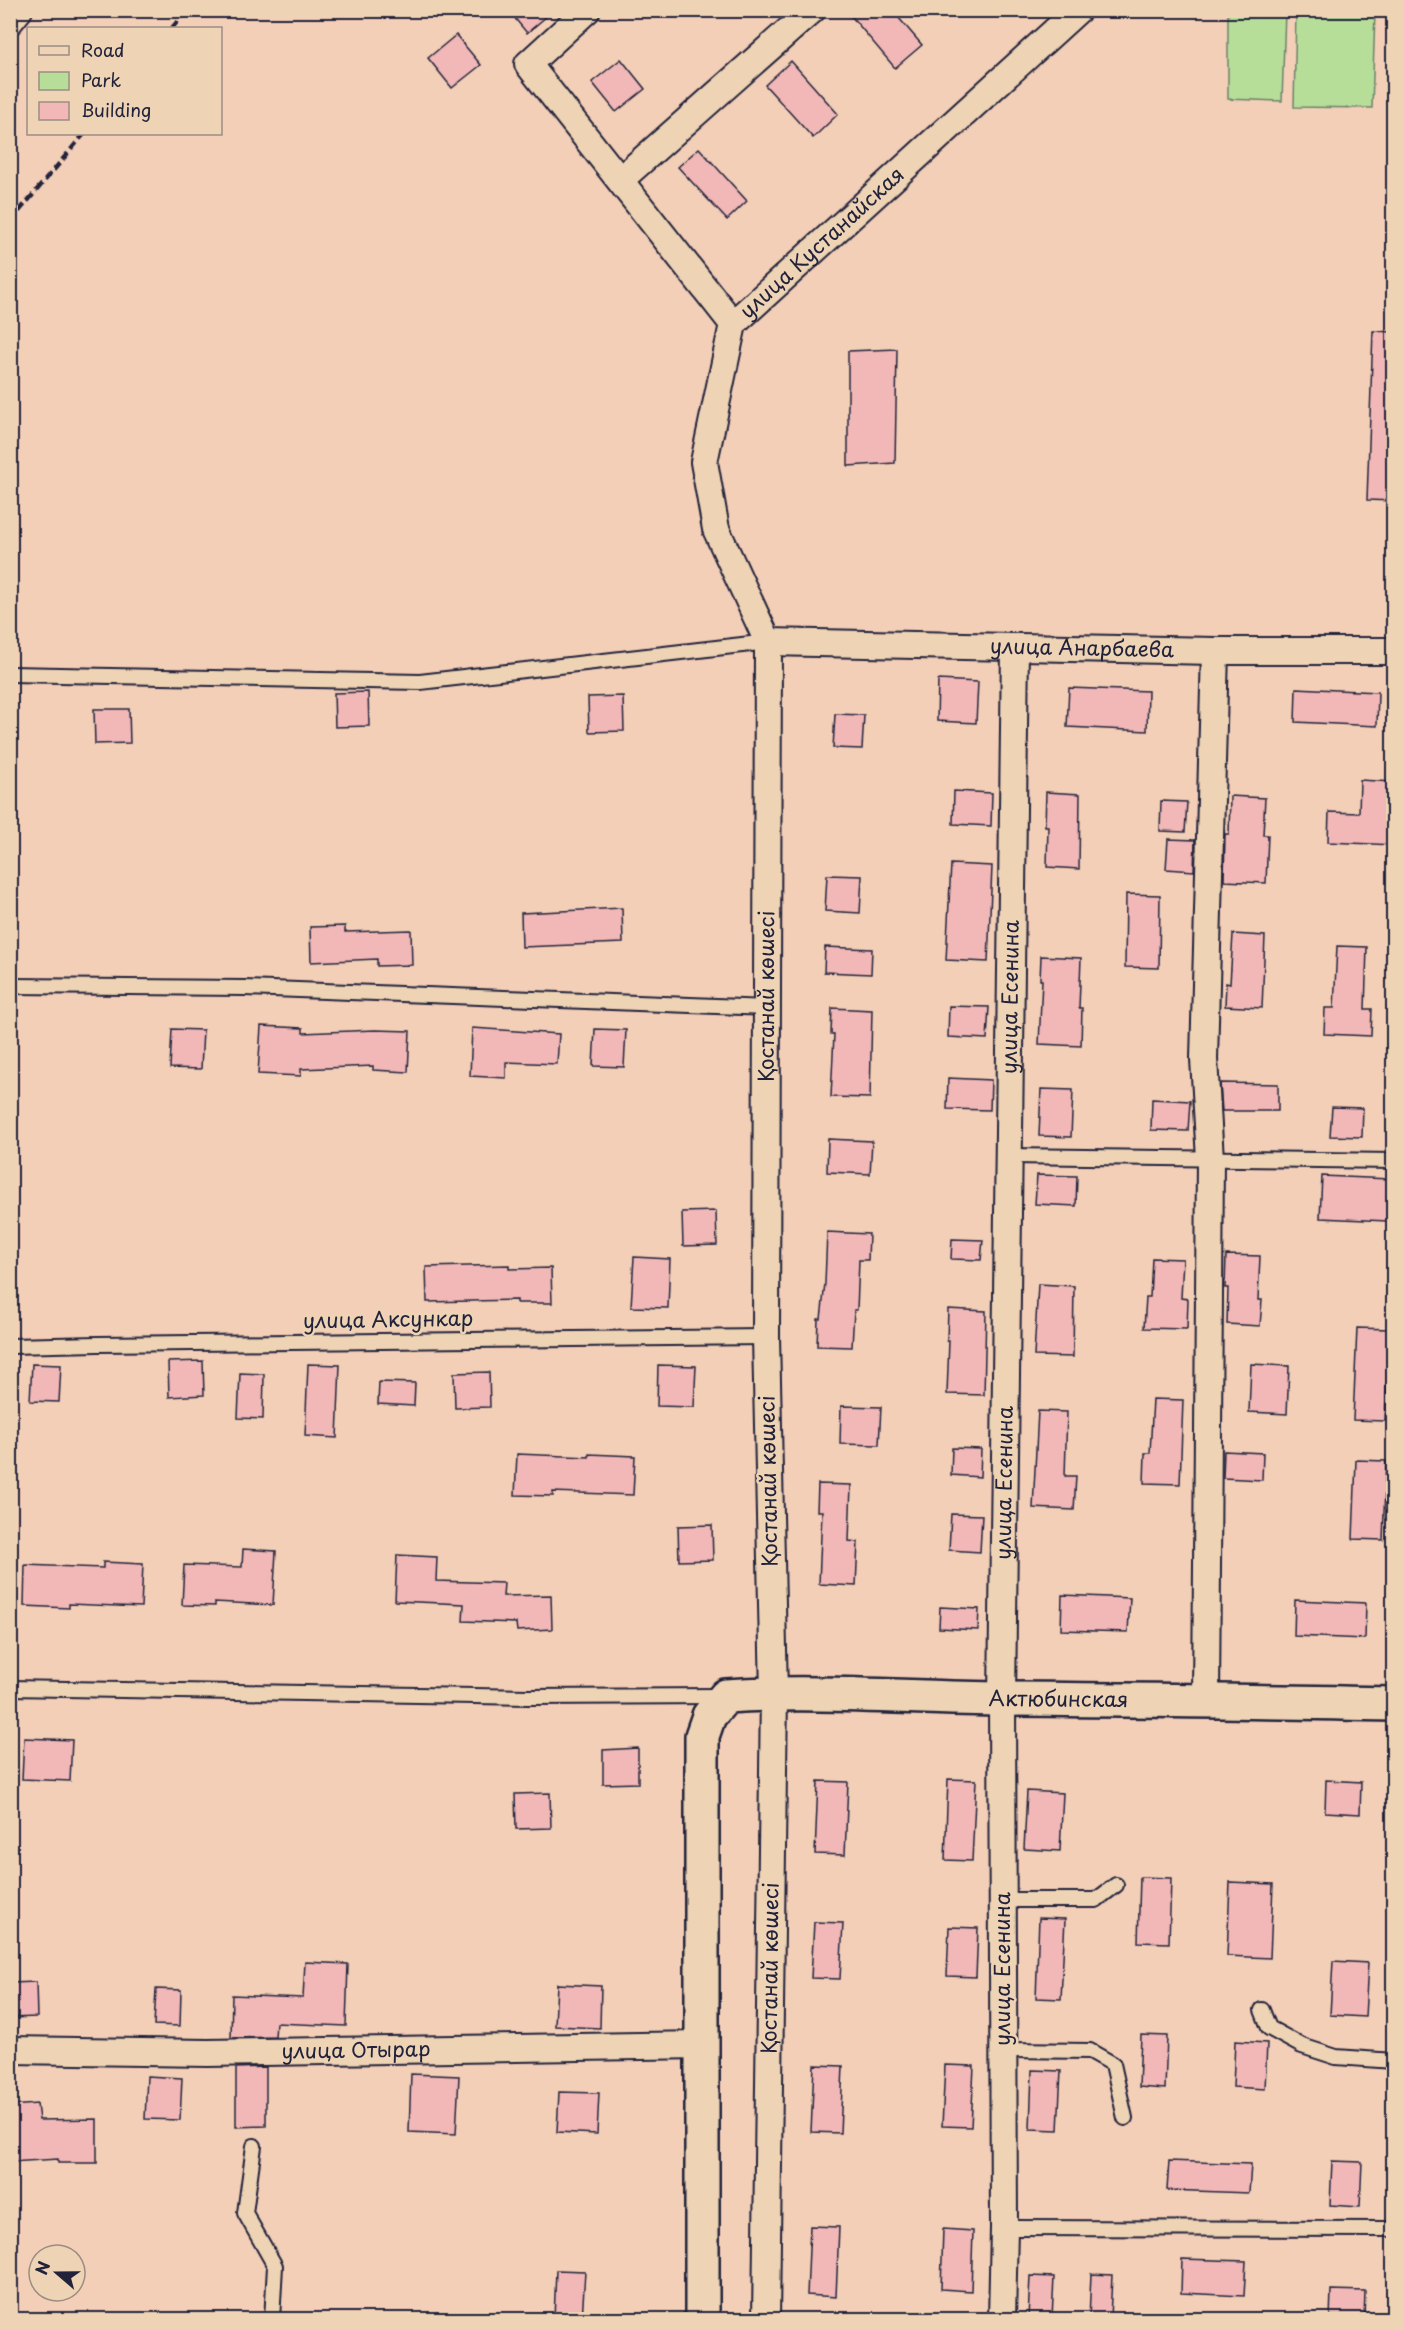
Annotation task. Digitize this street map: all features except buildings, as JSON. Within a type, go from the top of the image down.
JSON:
[{"type":"street","points":[[10,21],[19,10]]},
{"type":"street","points":[[586,10],[528,64],[733,324]]},
{"type":"street","points":[[620,180],[812,10]]},
{"type":"street","name":"улица Кустанайская","points":[[768,642],[716,529],[704,462],[733,324],[1078,10]]},
{"type":"street","name":"улица Анарбаева","points":[[768,642],[1215,651],[1394,651]]},
{"type":"street","name":"Қостанай көшесі","points":[[766,2319],[774,1693],[766,1337],[768,642]]},
{"type":"street","name":"улица Есенина","points":[[1002,2319],[1004,2228],[1002,1699],[1015,647]]},
{"type":"street","points":[[1206,1700],[1210,1160],[1204,1059],[1215,651]]},
{"type":"street","name":"Актюбинская","points":[[726,1696],[774,1693],[1002,1699],[1394,1704]]},
{"type":"street","points":[[702,2319],[702,1736],[709,1716],[726,1696]]},
{"type":"street","name":"улица Отырар","points":[[10,2050],[208,2052],[702,2045]]},
{"type":"lane","points":[[10,674],[420,682],[768,642]]},
{"type":"lane","points":[[10,986],[245,988],[768,1008]]},
{"type":"lane","points":[[1007,1156],[1394,1161]]},
{"type":"lane","name":"улица Аксункар","points":[[10,1346],[766,1337]]},
{"type":"lane","points":[[10,1688],[528,1697],[726,1696]]},
{"type":"lane","points":[[1002,1900],[1096,1900],[1116,1885]]},
{"type":"lane","points":[[1262,2010],[1269,2028],[1302,2046],[1336,2057],[1394,2061]]},
{"type":"lane","points":[[1003,2050],[1090,2051],[1113,2064],[1125,2118]]},
{"type":"lane","points":[[254,2146],[245,2213],[275,2266],[272,2319]]},
{"type":"lane","points":[[1004,2228],[1394,2229]]},
{"type":"green space","points":[[1228,11],[1285,11],[1282,101],[1228,99]]},
{"type":"green space","points":[[1296,11],[1375,11],[1372,108],[1294,107]]},
{"type":"railway","points":[[173,27],[187,10]]},
{"type":"railway","points":[[10,222],[83,135]]}]
